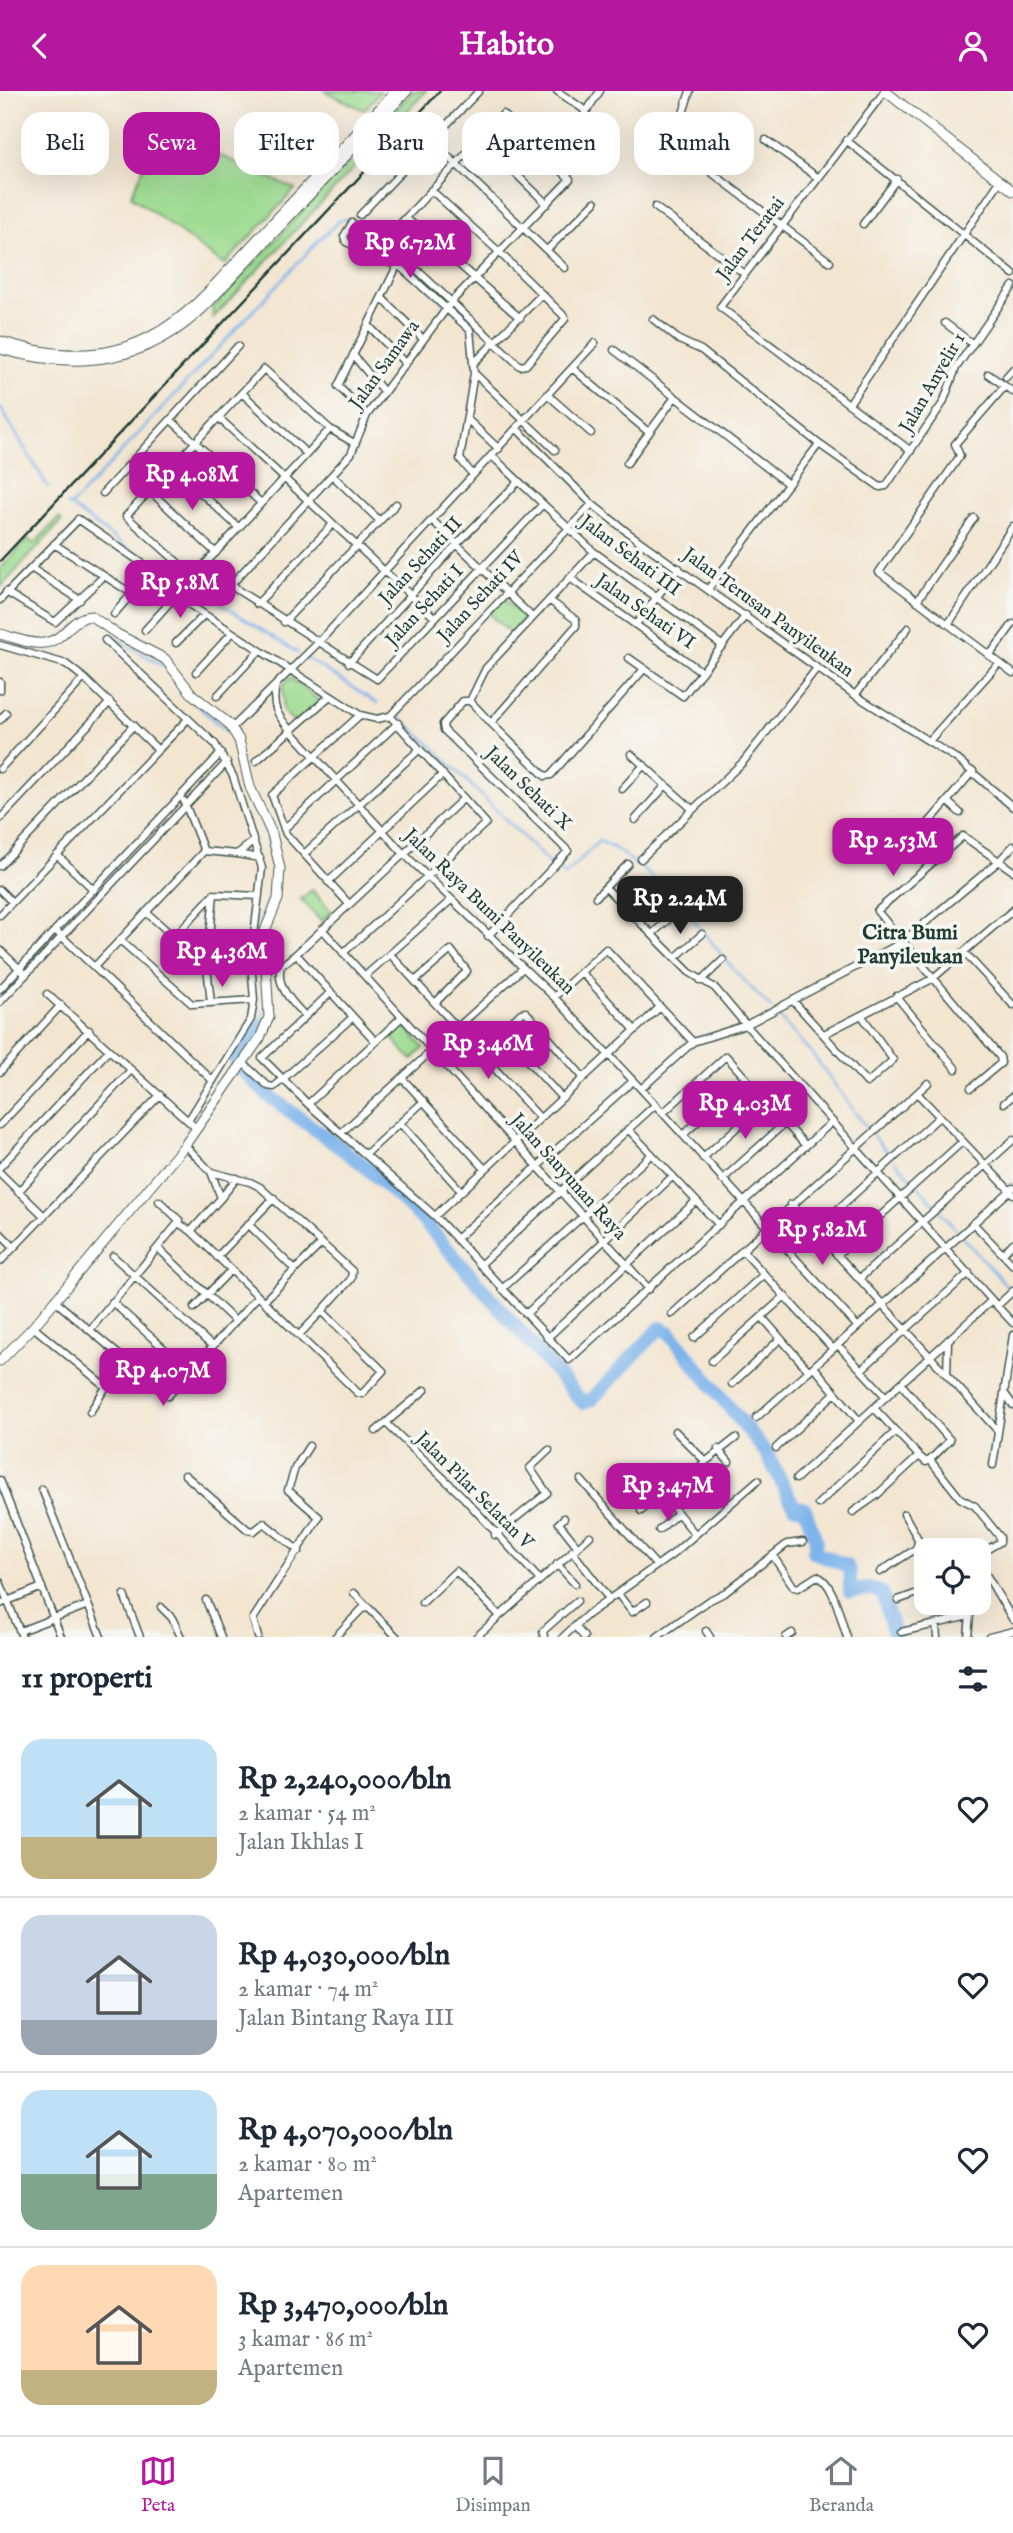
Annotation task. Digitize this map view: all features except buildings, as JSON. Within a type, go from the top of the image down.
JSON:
[{"type":"street","points":[[0,349],[30,358],[67,362],[148,348],[190,320],[396,91]]},
{"type":"street","points":[[0,341],[33,351],[68,355],[145,342],[185,316],[407,91]]},
{"type":"street","points":[[448,123],[479,91]]},
{"type":"street","points":[[557,91],[586,111],[600,91]]},
{"type":"street","points":[[683,112],[690,91]]},
{"type":"street","points":[[885,91],[1013,191]]},
{"type":"street","name":"Jalan Teratai","points":[[885,91],[720,307],[911,451]]},
{"type":"street","points":[[846,140],[1013,274]]},
{"type":"street","points":[[766,141],[817,177]]},
{"type":"street","points":[[448,157],[565,268]]},
{"type":"street","points":[[462,158],[385,240],[469,327],[474,373],[460,459],[473,475]]},
{"type":"street","points":[[360,215],[398,175]]},
{"type":"street","points":[[517,175],[547,204]]},
{"type":"street","name":"Jalan Samawa","points":[[229,587],[351,454],[367,415],[422,339],[499,252],[570,179],[566,175]]},
{"type":"street","points":[[715,175],[830,262]]},
{"type":"street","points":[[863,224],[897,179]]},
{"type":"street","points":[[851,401],[1000,181]]},
{"type":"street","points":[[397,266],[346,242],[344,236],[352,223],[397,266],[450,305],[520,366],[526,365],[565,319],[499,252],[431,190]]},
{"type":"street","points":[[547,250],[595,202]]},
{"type":"street","points":[[655,208],[745,274]]},
{"type":"street","points":[[406,218],[520,318]]},
{"type":"street","points":[[367,415],[338,386],[397,266]]},
{"type":"street","name":"Jalan Anyelir 1","points":[[819,444],[884,488],[943,403],[948,381],[1013,286]]},
{"type":"street","points":[[473,364],[496,344],[542,294]]},
{"type":"street","points":[[383,299],[422,339]]},
{"type":"street","points":[[653,319],[679,340],[701,350],[819,444],[708,589]]},
{"type":"street","points":[[945,323],[973,344]]},
{"type":"street","points":[[369,326],[406,364]]},
{"type":"street","points":[[236,724],[320,642],[595,343]]},
{"type":"street","points":[[103,493],[237,346]]},
{"type":"street","points":[[614,350],[788,484]]},
{"type":"street","points":[[353,355],[384,392]]},
{"type":"street","points":[[572,368],[646,430]]},
{"type":"street","points":[[192,579],[126,516],[264,369],[330,429],[354,443]]},
{"type":"street","points":[[1006,377],[1013,369]]},
{"type":"street","points":[[474,373],[555,450]]},
{"type":"street","points":[[988,374],[1013,392]]},
{"type":"street","points":[[1005,386],[955,444],[960,456],[880,569],[880,575],[949,623],[1013,673]]},
{"type":"street","points":[[242,393],[306,453]]},
{"type":"street","points":[[548,395],[591,433]]},
{"type":"street","points":[[627,463],[675,397]]},
{"type":"street","points":[[219,418],[435,618]]},
{"type":"street","points":[[467,419],[499,449]]},
{"type":"street","points":[[171,420],[261,503]]},
{"type":"street","points":[[145,630],[330,429]]},
{"type":"street","name":"Jalan Terusan Panyileukan","points":[[517,429],[591,505],[855,695],[973,771],[1013,807]]},
{"type":"street","name":"Jalan Sehati III","points":[[492,457],[594,552],[723,646]]},
{"type":"street","points":[[174,467],[239,528]]},
{"type":"street","points":[[333,476],[382,519]]},
{"type":"street","name":"Jalan Sehati II","points":[[349,663],[456,545],[519,482]]},
{"type":"street","points":[[150,491],[216,553]]},
{"type":"street","name":"Jalan Sehati I","points":[[203,568],[377,679],[543,504]]},
{"type":"street","points":[[284,622],[396,505]]},
{"type":"street","name":"Jalan Sehati IV","points":[[393,713],[591,505]]},
{"type":"street","points":[[917,601],[974,518]]},
{"type":"street","points":[[0,600],[78,520],[181,590]]},
{"type":"street","points":[[433,521],[532,617]]},
{"type":"street","points":[[257,604],[332,524]]},
{"type":"street","points":[[949,623],[1013,526]]},
{"type":"street","points":[[54,544],[131,593]]},
{"type":"street","points":[[594,552],[486,668],[470,701],[548,776],[644,669]]},
{"type":"street","points":[[31,568],[79,600]]},
{"type":"street","points":[[637,623],[679,568]]},
{"type":"street","points":[[114,614],[153,570]]},
{"type":"street","points":[[6,592],[52,622],[59,620],[104,576]]},
{"type":"street","name":"Jalan Sehati VI","points":[[570,578],[637,623],[702,672]]},
{"type":"street","points":[[176,596],[203,616],[360,715],[377,719],[393,713],[398,723],[486,823],[343,953]]},
{"type":"street","points":[[491,723],[576,626],[576,620],[549,600]]},
{"type":"street","points":[[629,658],[682,696],[746,615]]},
{"type":"street","points":[[0,634],[48,643],[78,619],[91,616],[117,634],[165,659],[192,694],[233,730],[252,794],[272,834],[280,879],[278,899],[264,933],[269,1017],[265,1031],[186,1145],[33,1327],[0,1361]]},
{"type":"street","points":[[176,643],[203,616]]},
{"type":"street","points":[[989,656],[1013,624]]},
{"type":"street","points":[[855,695],[908,628]]},
{"type":"street","points":[[197,672],[231,634]]},
{"type":"street","points":[[105,640],[221,753],[227,762],[260,858],[262,880],[251,961],[254,1000],[251,1019],[188,1121]]},
{"type":"street","points":[[0,645],[66,664],[110,702],[158,750]]},
{"type":"street","points":[[217,696],[259,652]]},
{"type":"street","points":[[929,741],[999,663]]},
{"type":"street","points":[[640,859],[743,762],[817,668]]},
{"type":"street","points":[[0,769],[84,678]]},
{"type":"street","points":[[0,682],[0,690]]},
{"type":"street","points":[[276,685],[274,705],[278,715]]},
{"type":"street","points":[[256,761],[330,696]]},
{"type":"street","name":"Jalan Raya Bumi Panyileukan","points":[[261,699],[450,901],[554,997],[857,1326]]},
{"type":"street","name":"Jalan Sehati X","points":[[470,701],[463,701],[443,724],[444,730],[568,851],[488,936]]},
{"type":"street","points":[[0,819],[110,702]]},
{"type":"street","points":[[0,720],[6,713]]},
{"type":"street","points":[[349,904],[284,829],[272,795],[360,715]]},
{"type":"street","points":[[0,915],[188,719]]},
{"type":"street","points":[[284,829],[398,723]]},
{"type":"street","points":[[0,866],[134,725]]},
{"type":"street","points":[[304,854],[420,748]]},
{"type":"street","points":[[0,1002],[99,895],[221,753]]},
{"type":"street","points":[[631,754],[692,809]]},
{"type":"street","points":[[0,989],[93,889],[183,799],[227,762]]},
{"type":"street","points":[[622,789],[644,765]]},
{"type":"street","points":[[915,839],[973,771]]},
{"type":"street","points":[[328,882],[443,774]]},
{"type":"street","points":[[635,820],[666,785]]},
{"type":"street","points":[[305,1016],[283,988],[279,979],[281,966],[464,798]]},
{"type":"street","points":[[183,799],[204,851]]},
{"type":"street","points":[[947,801],[960,813]]},
{"type":"street","points":[[971,1087],[1000,1062],[1000,1057],[877,913],[878,909],[965,836],[1013,871]]},
{"type":"street","points":[[237,854],[254,841]]},
{"type":"street","points":[[641,1089],[692,1042],[746,1025],[794,1002],[901,943],[999,861],[1013,846]]},
{"type":"street","points":[[204,851],[260,858]]},
{"type":"street","points":[[93,967],[204,851]]},
{"type":"street","points":[[57,855],[99,895]]},
{"type":"street","points":[[596,897],[628,864]]},
{"type":"street","points":[[606,888],[675,958],[701,981],[715,988],[877,1174],[1013,1322]]},
{"type":"street","points":[[630,911],[653,889]]},
{"type":"street","points":[[0,890],[12,902]]},
{"type":"street","points":[[174,937],[214,894],[259,896]]},
{"type":"street","points":[[211,1003],[207,967],[214,894]]},
{"type":"street","points":[[365,976],[450,901]]},
{"type":"street","points":[[652,934],[679,910]]},
{"type":"street","points":[[824,1034],[932,979],[1013,910]]},
{"type":"street","points":[[146,912],[207,967]]},
{"type":"street","name":"Jalan Sauyunan Raya","points":[[322,929],[649,1289]]},
{"type":"street","points":[[55,930],[214,1081]]},
{"type":"street","points":[[675,958],[702,935]]},
{"type":"street","points":[[120,940],[189,1003],[254,1000]]},
{"type":"street","points":[[554,997],[606,949],[692,1042]]},
{"type":"street","points":[[0,950],[26,975]]},
{"type":"street","points":[[415,981],[451,950],[467,971],[435,1003]]},
{"type":"street","points":[[964,953],[1013,1005]]},
{"type":"street","points":[[296,954],[376,1042]]},
{"type":"street","points":[[390,954],[539,1117]]},
{"type":"street","points":[[701,981],[723,960]]},
{"type":"street","points":[[341,1133],[523,968]]},
{"type":"street","points":[[581,972],[635,1030]]},
{"type":"street","points":[[331,992],[262,1056],[264,1060],[308,1104],[435,1216],[567,1359],[572,1360],[832,1122]]},
{"type":"street","points":[[47,994],[197,1129]]},
{"type":"street","points":[[897,996],[957,1069]]},
{"type":"street","points":[[794,1002],[864,1081],[870,1081],[893,1060],[862,1016]]},
{"type":"street","points":[[0,1072],[61,1005]]},
{"type":"street","points":[[435,1216],[513,1140],[660,1007]]},
{"type":"street","points":[[480,1052],[521,1013],[526,1012],[583,1077]]},
{"type":"street","points":[[240,1067],[271,1088],[353,1017]]},
{"type":"street","points":[[308,1104],[402,1017]]},
{"type":"street","points":[[0,1125],[89,1030]]},
{"type":"street","points":[[501,1032],[561,1097]]},
{"type":"street","points":[[0,1167],[109,1050]]},
{"type":"street","points":[[663,1113],[726,1056],[806,1146]]},
{"type":"street","points":[[18,1192],[131,1070]]},
{"type":"street","points":[[402,1078],[485,1168]]},
{"type":"street","points":[[683,1135],[746,1078]]},
{"type":"street","points":[[456,1240],[633,1081]]},
{"type":"street","points":[[672,1314],[928,1083]]},
{"type":"street","points":[[756,1418],[1012,1191],[984,1166],[917,1093]]},
{"type":"street","points":[[0,1262],[160,1095]]},
{"type":"street","points":[[1004,1103],[1013,1096]]},
{"type":"street","points":[[366,1154],[424,1101]]},
{"type":"street","points":[[703,1158],[766,1101]]},
{"type":"street","points":[[480,1265],[655,1105]]},
{"type":"street","points":[[815,1230],[939,1117]]},
{"type":"street","points":[[400,1123],[461,1191]]},
{"type":"street","points":[[722,1180],[786,1123]]},
{"type":"street","points":[[628,1129],[719,1225]]},
{"type":"street","points":[[859,1279],[1013,1140]]},
{"type":"street","points":[[837,1255],[962,1142]]},
{"type":"street","points":[[186,1145],[211,1172],[221,1198]]},
{"type":"street","points":[[502,1289],[652,1154]]},
{"type":"street","points":[[211,1172],[250,1182],[274,1198],[353,1275],[299,1335]]},
{"type":"street","points":[[0,1173],[44,1216]]},
{"type":"street","points":[[526,1314],[673,1176]]},
{"type":"street","points":[[191,1231],[237,1178]]},
{"type":"street","points":[[217,1257],[274,1198]]},
{"type":"street","points":[[159,1201],[362,1394],[383,1371],[322,1311]]},
{"type":"street","points":[[547,1338],[696,1201]]},
{"type":"street","points":[[792,1204],[998,1431]]},
{"type":"street","points":[[90,1331],[180,1221]]},
{"type":"street","points":[[973,1223],[1013,1265]]},
{"type":"street","points":[[248,1224],[295,1270]]},
{"type":"street","points":[[0,1233],[14,1247]]},
{"type":"street","points":[[55,1301],[168,1396],[235,1321],[322,1243]]},
{"type":"street","points":[[1003,1254],[1013,1243]]},
{"type":"street","points":[[158,1248],[235,1321]]},
{"type":"street","points":[[742,1250],[886,1397]]},
{"type":"street","points":[[113,1257],[212,1346]]},
{"type":"street","points":[[194,1308],[231,1270]]},
{"type":"street","points":[[861,1370],[969,1273]]},
{"type":"street","points":[[694,1338],[764,1274]]},
{"type":"street","points":[[796,1479],[948,1340],[1013,1291]]},
{"type":"street","points":[[712,1361],[785,1296]]},
{"type":"street","points":[[112,1302],[190,1371]]},
{"type":"street","points":[[762,1317],[859,1421]]},
{"type":"street","points":[[33,1327],[106,1387]]},
{"type":"street","points":[[993,1465],[1011,1364],[1013,1335]]},
{"type":"street","points":[[732,1384],[780,1339]]},
{"type":"street","points":[[947,1375],[948,1340]]},
{"type":"street","points":[[90,1412],[124,1359]]},
{"type":"street","points":[[142,1374],[152,1361]]},
{"type":"street","points":[[874,1408],[919,1456],[926,1462],[930,1459],[950,1440],[901,1384]]},
{"type":"street","points":[[376,1431],[425,1390]]},
{"type":"street","points":[[776,1448],[835,1393]]},
{"type":"street","points":[[1004,1394],[1013,1405]]},
{"type":"street","name":"Jalan Pilar Selatan V","points":[[386,1423],[462,1496],[495,1535],[540,1579]]},
{"type":"street","points":[[675,1430],[704,1460]]},
{"type":"street","points":[[818,1504],[895,1432]]},
{"type":"street","points":[[663,1495],[718,1449],[736,1438]]},
{"type":"street","points":[[258,1637],[253,1619],[321,1514],[288,1490],[295,1468],[309,1445]]},
{"type":"street","points":[[718,1449],[729,1462]]},
{"type":"street","points":[[495,1535],[547,1493],[530,1471],[549,1450]]},
{"type":"street","points":[[853,1512],[877,1495],[919,1456]]},
{"type":"street","points":[[930,1459],[960,1498],[975,1506],[1000,1538],[1000,1542],[991,1547]]},
{"type":"street","points":[[185,1475],[248,1530],[254,1531],[264,1523],[299,1551]]},
{"type":"street","points":[[0,1480],[61,1637]]},
{"type":"street","points":[[581,1480],[656,1566]]},
{"type":"street","points":[[563,1637],[656,1566],[758,1481]]},
{"type":"street","points":[[42,1489],[100,1637]]},
{"type":"street","points":[[641,1511],[659,1493],[695,1534]]},
{"type":"street","points":[[659,1530],[678,1513]]},
{"type":"street","points":[[904,1514],[917,1538]]},
{"type":"street","points":[[564,1518],[559,1523],[610,1599]]},
{"type":"street","points":[[476,1637],[590,1536]]},
{"type":"street","points":[[657,1637],[708,1601],[726,1592],[787,1544],[803,1542]]},
{"type":"street","points":[[880,1572],[914,1550]]},
{"type":"street","points":[[773,1556],[794,1587],[799,1588],[817,1576],[822,1578],[835,1601],[847,1637]]},
{"type":"street","points":[[557,1564],[575,1584]]},
{"type":"street","points":[[422,1603],[456,1571],[499,1615]]},
{"type":"street","points":[[0,1582],[4,1603],[21,1634],[88,1605]]},
{"type":"street","points":[[991,1583],[1013,1619]]},
{"type":"street","points":[[4,1603],[42,1587]]},
{"type":"street","points":[[354,1593],[397,1637]]},
{"type":"street","points":[[618,1594],[632,1612],[646,1602]]},
{"type":"street","points":[[898,1599],[914,1594]]},
{"type":"street","points":[[124,1595],[140,1637]]},
{"type":"street","points":[[206,1600],[221,1637]]},
{"type":"street","points":[[544,1637],[543,1631],[577,1601]]},
{"type":"street","points":[[161,1607],[172,1618],[181,1637]]},
{"type":"street","points":[[335,1637],[367,1608]]},
{"type":"street","points":[[901,1632],[969,1616],[968,1637]]},
{"type":"street","points":[[936,1624],[937,1637]]},
{"type":"street","points":[[575,1626],[584,1637]]},
{"type":"street","points":[[989,1637],[1013,1631]]},
{"type":"green space","points":[[324,91],[381,91],[364,110]]},
{"type":"green space","points":[[413,91],[426,91],[406,112],[394,112]]},
{"type":"green space","points":[[220,155],[234,162],[234,175],[264,175],[295,189],[224,265],[131,196],[140,175],[220,175]]},
{"type":"green space","points":[[353,156],[353,169],[213,318],[212,309],[336,175],[339,175],[339,171]]},
{"type":"green space","points":[[59,518],[62,521],[0,588],[0,569],[28,539],[34,544]]},
{"type":"green space","points":[[503,598],[524,618],[511,634],[489,614]]},
{"type":"green space","points":[[290,678],[320,701],[295,723],[283,711],[283,685]]},
{"type":"green space","points":[[312,890],[332,912],[321,921],[301,899]]},
{"type":"green space","points":[[401,1021],[424,1048],[412,1060],[388,1034]]},
{"type":"waterway","points":[[70,507],[321,238],[340,220],[352,219]]},
{"type":"waterway","points":[[359,224],[377,242]]},
{"type":"waterway","points":[[384,248],[395,258]]},
{"type":"waterway","points":[[409,271],[477,331]]},
{"type":"waterway","points":[[0,407],[48,487]]},
{"type":"waterway","points":[[67,504],[148,563],[182,580]]},
{"type":"waterway","points":[[194,586],[298,653]]},
{"type":"waterway","points":[[37,648],[59,647],[87,623],[94,622]]},
{"type":"waterway","points":[[114,637],[168,669]]},
{"type":"waterway","points":[[308,659],[377,703]]},
{"type":"waterway","points":[[178,683],[191,700],[232,736],[247,795],[260,819]]},
{"type":"waterway","points":[[398,716],[433,747],[553,867]]},
{"type":"waterway","points":[[262,967],[259,922],[274,886],[275,868],[263,825]]},
{"type":"waterway","points":[[555,868],[565,875],[599,841],[616,849],[670,891],[735,971],[771,1008]]},
{"type":"waterway","points":[[260,1026],[265,1009]]},
{"type":"waterway","points":[[777,1015],[814,1056],[868,1130]]},
{"type":"waterway","points":[[260,1026],[235,1060],[237,1065],[269,1096],[360,1162],[418,1215],[583,1403],[592,1399],[660,1328],[669,1332],[767,1454],[794,1506],[805,1509],[816,1540],[814,1552],[847,1566],[850,1573],[850,1591],[872,1589],[882,1593],[895,1637]]},
{"type":"waterway","points":[[873,1136],[892,1157]]},
{"type":"waterway","points":[[895,1161],[914,1181]]},
{"type":"waterway","points":[[918,1186],[936,1206]]},
{"type":"waterway","points":[[939,1210],[958,1232]]},
{"type":"waterway","points":[[962,1237],[1008,1287]]},
{"type":"railway","points":[[0,561],[440,91]]},
{"type":"district","name":"Citra Bumi Panyileukan","points":[[910,945]]}]
